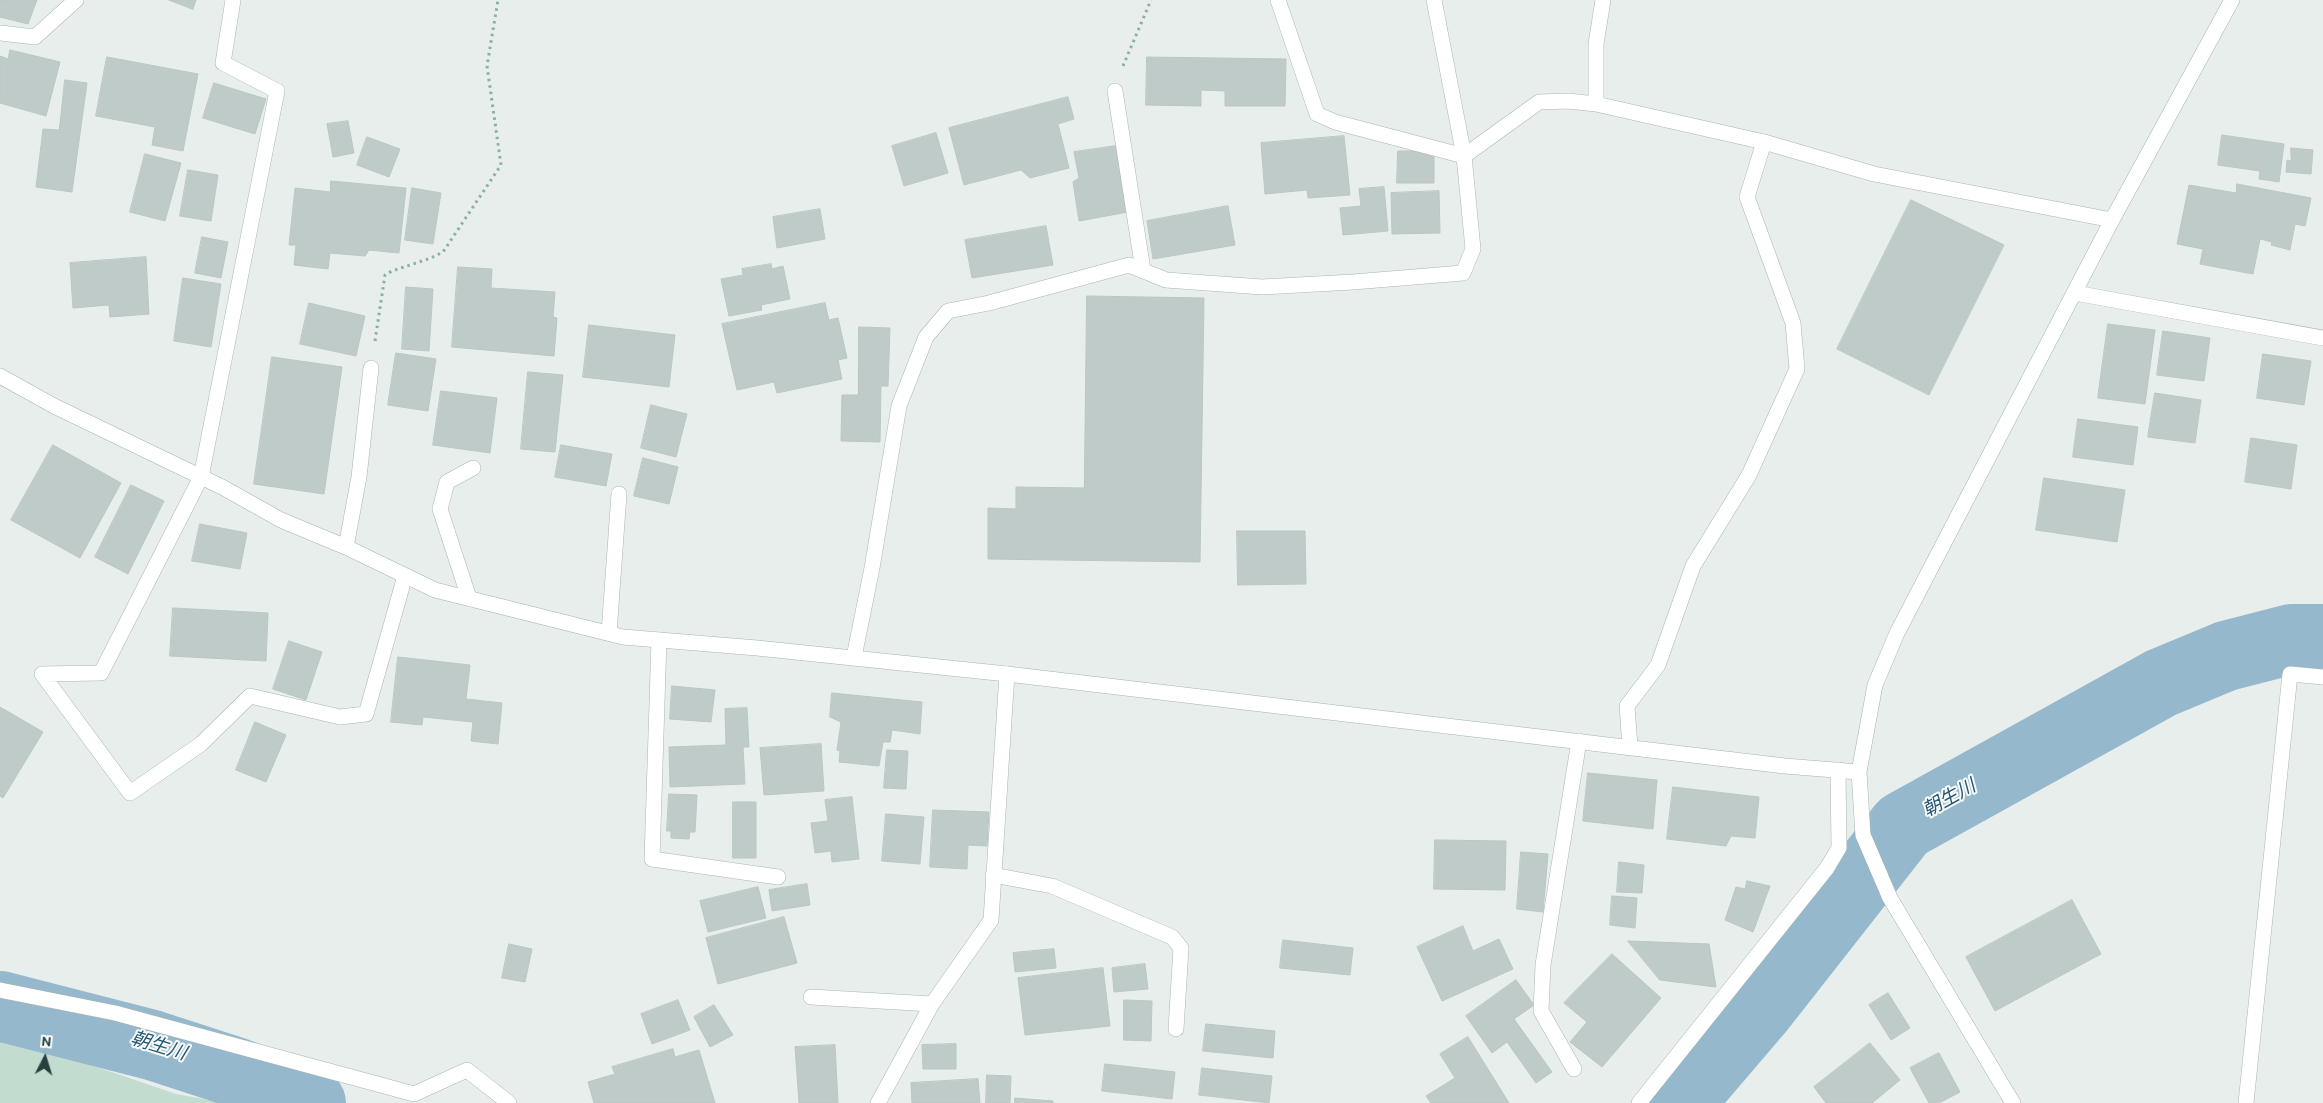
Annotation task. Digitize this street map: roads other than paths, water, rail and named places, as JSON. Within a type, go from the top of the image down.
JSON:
[{"type":"street","points":[[0,33],[35,37],[76,0]]},
{"type":"street","points":[[233,0],[223,63],[277,91],[201,477],[101,673],[42,674],[130,793],[201,744],[250,696],[340,717],[366,714],[405,576]]},
{"type":"street","points":[[1278,0],[1318,114],[1334,122],[1464,156]]},
{"type":"street","points":[[854,658],[899,406],[926,337],[948,311],[1128,265],[1166,280],[1262,287],[1463,273],[1473,249],[1464,156],[1434,0]]},
{"type":"street","points":[[1596,104],[1596,44],[1603,0]]},
{"type":"street","points":[[2013,1103],[1890,898],[1863,835],[1859,772],[1875,685],[1897,633],[2112,220],[2232,0]]},
{"type":"street","points":[[1115,91],[1143,270]]},
{"type":"street","points":[[1464,156],[1540,102],[1568,100],[1596,104],[1764,142],[1874,174],[2112,220]]},
{"type":"street","points":[[1630,748],[1627,706],[1658,665],[1693,566],[1749,475],[1797,369],[1793,323],[1747,197],[1764,142]]},
{"type":"street","points":[[2075,293],[2323,338]]},
{"type":"street","points":[[346,547],[359,477],[371,368]]},
{"type":"street","points":[[0,376],[54,406],[201,477],[281,520],[346,547],[435,590],[623,637],[1007,674],[1630,748],[1859,772]]},
{"type":"street","points":[[469,598],[440,508],[447,482],[473,468]]},
{"type":"street","points":[[609,633],[619,494]]},
{"type":"street","points":[[659,640],[652,859],[778,877]]},
{"type":"street","points":[[878,1103],[932,1004],[991,920],[1007,674]]},
{"type":"street","points":[[2246,1103],[2290,674],[2323,677]]},
{"type":"street","points":[[1574,1069],[1541,1011],[1543,965],[1579,741]]},
{"type":"street","points":[[1639,1103],[1827,868],[1839,848],[1838,770]]},
{"type":"street","points":[[994,875],[1052,886],[1172,937],[1181,948],[1176,1029]]},
{"type":"street","points":[[0,990],[115,1014],[414,1094],[467,1070],[509,1103]]},
{"type":"street","points":[[811,997],[932,1004]]},
{"type":"waterway","name":"朝生川","points":[[1679,1103],[1761,1007],[1903,826],[2161,683],[2226,656],[2292,639],[2323,639]]},
{"type":"waterway","name":"朝生川","points":[[0,1006],[152,1045],[235,1072],[311,1103]]}]
